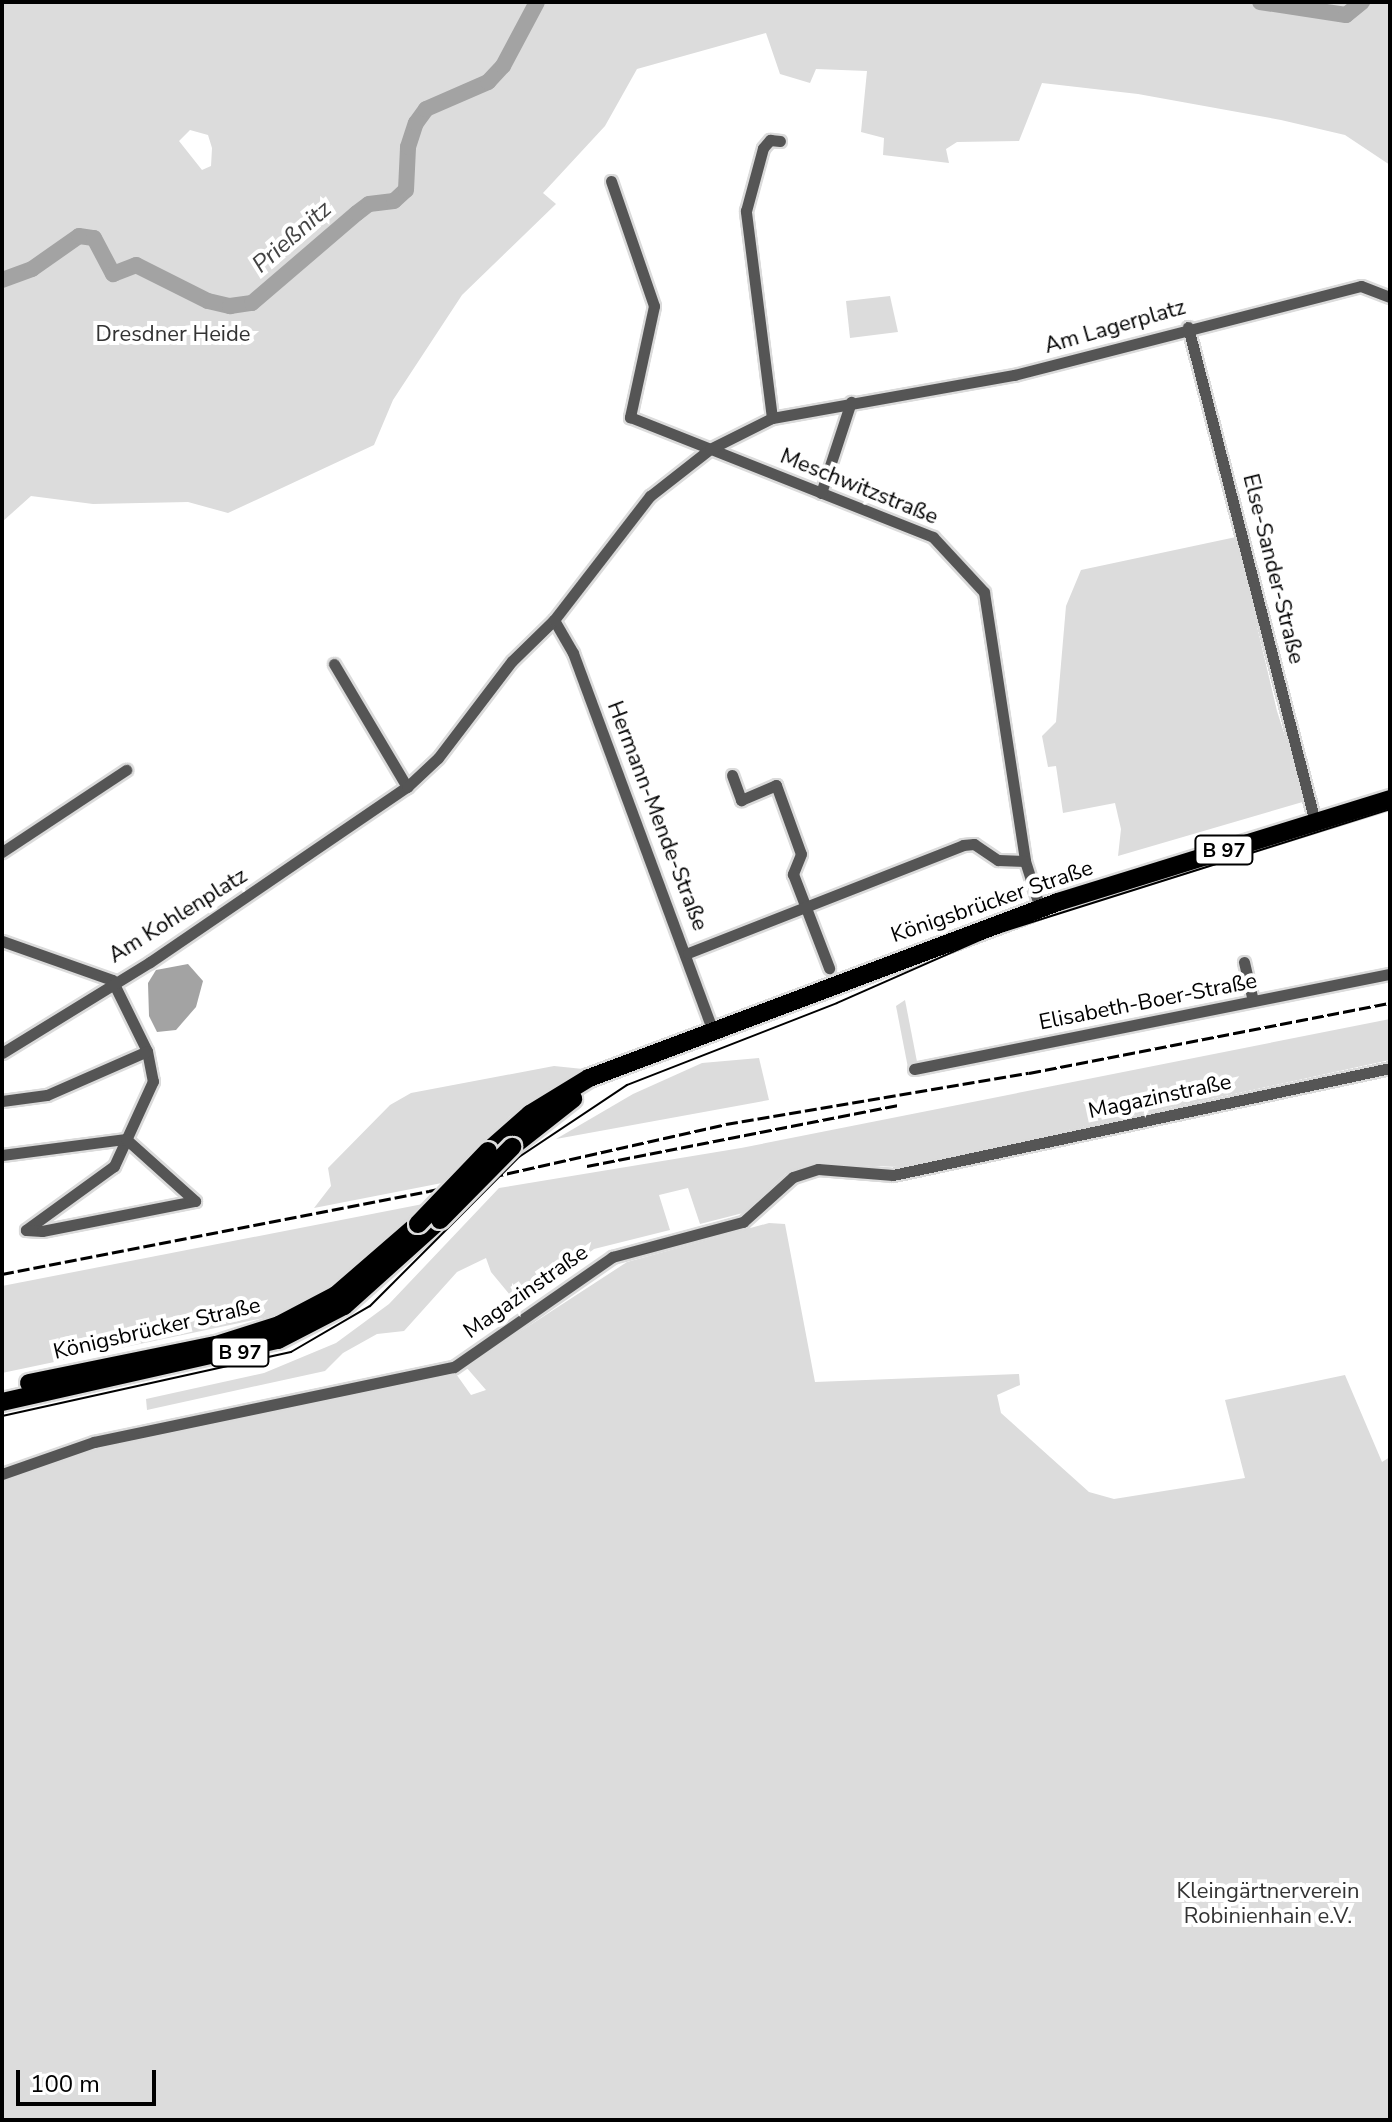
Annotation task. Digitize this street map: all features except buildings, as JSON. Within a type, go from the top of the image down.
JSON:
[{"type":"main road","name":"Königsbrücker Straße","points":[[2,1389],[216,1345],[279,1325],[336,1295],[418,1224],[488,1151],[569,1088],[1040,908],[1390,799]]},
{"type":"main road","name":"Königsbrücker Straße","points":[[2,1402],[278,1340],[344,1306],[440,1220],[512,1147],[617,1069]]},
{"type":"street","points":[[772,418],[746,211],[763,148],[770,140],[780,141]]},
{"type":"street","name":"Meschwitzstraße","points":[[611,181],[654,306],[630,417],[933,537],[984,592],[1025,861],[1040,908]]},
{"type":"street","name":"Am Lagerplatz","points":[[710,449],[772,418],[1014,375],[1188,327],[1361,286],[1388,295]]},
{"type":"street","name":"Else-Sander-Straße","points":[[1188,327],[1315,822]]},
{"type":"street","points":[[821,493],[851,402]]},
{"type":"street","name":"Am Kohlenplatz","points":[[126,1139],[195,1201],[42,1231],[26,1230],[114,1166],[126,1139],[153,1081],[147,1051],[112,980],[163,953],[407,787],[438,758],[512,661],[554,620],[650,496],[710,449]]},
{"type":"street","name":"Hermann-Mende-Straße","points":[[554,620],[573,653],[688,953],[713,1031]]},
{"type":"street","points":[[334,664],[407,787]]},
{"type":"street","points":[[2,852],[126,770]]},
{"type":"street","points":[[732,775],[741,800],[776,785],[801,854],[793,874],[829,968]]},
{"type":"street","points":[[688,953],[963,845],[974,844],[998,860],[1025,861]]},
{"type":"street","points":[[2,941],[112,980]]},
{"type":"street","points":[[1244,962],[1253,1001]]},
{"type":"street","name":"Elisabeth-Boer-Straße","points":[[914,1069],[1390,974]]},
{"type":"street","points":[[2,1053],[112,980]]},
{"type":"street","points":[[2,1101],[47,1095],[147,1051]]},
{"type":"street","name":"Magazinstraße","points":[[2,1474],[94,1442],[454,1367],[612,1257],[743,1222],[793,1177],[818,1169],[893,1175],[1390,1068]]},
{"type":"street","points":[[2,1155],[126,1139]]},
{"type":"green space","name":"Dresdner Heide","points":[[2,2],[1390,2],[1390,165],[1345,135],[1138,94],[1042,83],[1019,141],[957,142],[946,149],[949,163],[883,155],[884,138],[861,132],[867,71],[816,69],[810,83],[780,74],[766,33],[637,69],[605,126],[543,193],[556,204],[462,295],[393,400],[374,445],[228,513],[188,502],[93,504],[31,496],[2,522]],"holes":[[[190,130],[208,135],[212,148],[211,166],[202,170],[179,141]]]},
{"type":"green space","points":[[890,296],[898,332],[850,338],[846,301]]},
{"type":"green space","points":[[1236,537],[1277,711],[1306,801],[1118,856],[1121,829],[1115,803],[1063,813],[1056,766],[1048,767],[1042,736],[1056,722],[1066,606],[1081,570]]},
{"type":"green space","points":[[905,1000],[919,1072],[909,1073],[896,1006]]},
{"type":"green space","points":[[1390,1019],[1390,1060],[899,1167],[820,1164],[786,1173],[743,1213],[700,1224],[688,1188],[659,1195],[670,1230],[594,1249],[520,1307],[491,1272],[486,1258],[457,1272],[404,1331],[377,1334],[343,1353],[325,1371],[147,1410],[146,1399],[264,1373],[336,1343],[389,1304],[499,1188],[741,1148]]},
{"type":"green space","points":[[759,1058],[769,1100],[556,1139],[633,1094],[702,1063]]},
{"type":"green space","points":[[554,1066],[583,1069],[510,1116],[442,1183],[314,1208],[331,1186],[328,1168],[390,1105],[411,1093]]},
{"type":"green space","points":[[423,1204],[364,1261],[331,1285],[273,1316],[2,1373],[2,1286]]},
{"type":"green space","name":"Kleingärtnerverein Robinienhain e.V.","points":[[769,1223],[785,1224],[815,1382],[1019,1374],[1020,1385],[997,1395],[1001,1413],[1089,1492],[1114,1499],[1245,1478],[1225,1400],[1345,1375],[1382,1462],[1390,1457],[1390,2120],[2,2120],[2,1476],[92,1445],[454,1371],[471,1395],[486,1390],[466,1367],[627,1262]]},
{"type":"shaded area","points":[[188,964],[203,981],[196,1007],[176,1030],[157,1032],[149,1016],[148,983],[156,970]]},
{"type":"waterway","name":"Prießnitz","points":[[2,280],[32,269],[79,236],[94,238],[113,274],[136,265],[208,301],[230,306],[252,303],[369,204],[394,201],[406,190],[408,147],[416,123],[426,109],[488,82],[503,66],[537,2]]},
{"type":"waterway","name":"Prießnitz","points":[[1260,2],[1346,15],[1362,2]]},
{"type":"tram line","points":[[2,1416],[291,1352],[370,1306],[519,1157],[627,1085],[837,1003],[991,935],[1390,809]]},
{"type":"railway","points":[[2,1274],[429,1191],[726,1124],[1029,1073],[1390,1003]]},
{"type":"railway","points":[[587,1166],[897,1105]]}]
